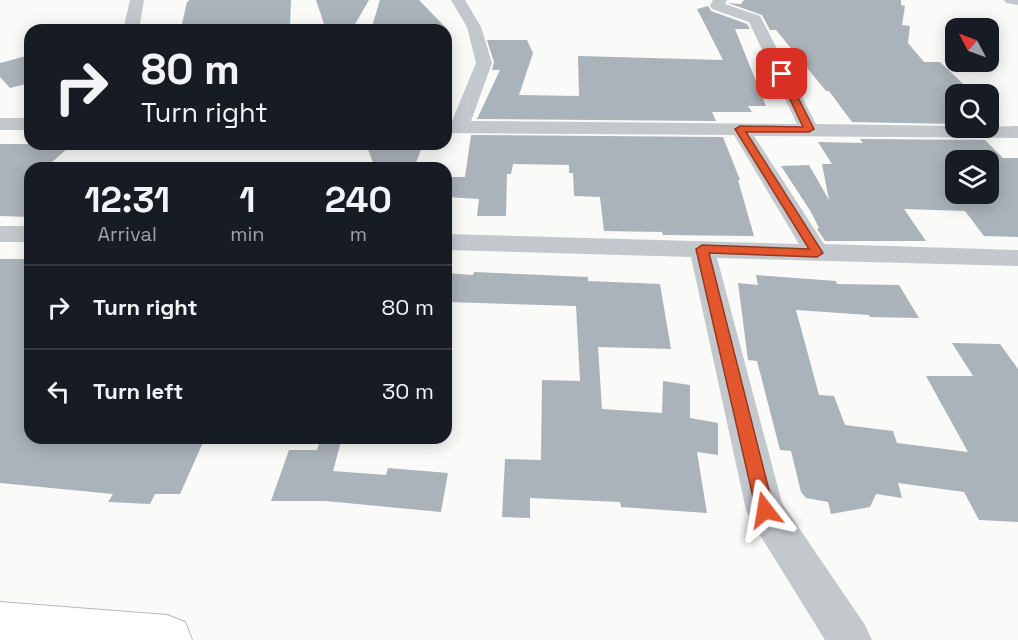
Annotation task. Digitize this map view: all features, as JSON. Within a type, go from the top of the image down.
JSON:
[{"type":"main road","points":[[0,627],[167,640]]},
{"type":"street","points":[[132,24],[137,0]]},
{"type":"street","points":[[458,0],[474,27],[484,63],[452,127],[1018,132]]},
{"type":"street","points":[[720,0],[717,6],[755,19],[809,129]]},
{"type":"street","points":[[1011,0],[1018,1]]},
{"type":"street","points":[[0,124],[24,124]]},
{"type":"street","points":[[740,129],[817,253]]},
{"type":"street","points":[[0,234],[24,234]]},
{"type":"street","points":[[452,242],[1018,258]]},
{"type":"street","points":[[702,249],[765,510],[850,640]]},
{"type":"building","points":[[190,0],[291,0],[290,24],[182,24],[187,2]]},
{"type":"building","points":[[316,0],[369,0],[355,24],[324,24]]},
{"type":"building","points":[[380,0],[419,0],[442,24],[373,24]]},
{"type":"building","points":[[744,0],[901,0],[901,5],[905,6],[902,25],[910,26],[908,43],[924,62],[940,62],[945,67],[945,72],[951,72],[963,84],[945,84],[945,124],[852,122],[829,91],[826,91],[776,30],[770,30],[762,15],[728,3],[741,4]]},
{"type":"building","points":[[708,6],[711,11],[747,24],[750,29],[735,29],[766,106],[748,106],[752,112],[712,112],[716,121],[477,119],[500,70],[492,70],[494,62],[487,40],[527,40],[533,53],[519,95],[579,96],[578,56],[723,60],[697,9]]},
{"type":"building","points":[[24,57],[24,84],[10,88],[0,77],[0,63]]},
{"type":"building","points":[[471,135],[723,137],[740,180],[738,180],[754,236],[663,235],[662,232],[604,231],[600,197],[574,196],[573,173],[569,173],[569,165],[513,164],[511,174],[507,174],[506,216],[477,216],[479,199],[452,197],[452,177],[465,177]]},
{"type":"building","points":[[860,139],[985,140],[995,150],[945,150],[945,204],[999,204],[999,154],[1003,158],[1018,158],[1018,237],[984,236],[965,211],[904,209],[926,241],[825,241],[817,229],[819,228],[811,212],[781,166],[809,165],[829,200],[822,164],[832,164],[818,142],[863,143]]},
{"type":"building","points":[[0,144],[24,144],[24,150],[66,150],[52,162],[24,162],[24,217],[0,216]]},
{"type":"building","points":[[368,150],[421,150],[416,162],[373,162]]},
{"type":"building","points":[[0,259],[24,259],[24,444],[202,444],[180,494],[155,494],[150,504],[108,502],[113,494],[0,483]]},
{"type":"building","points":[[474,272],[588,277],[588,281],[660,284],[671,349],[598,347],[602,409],[662,413],[663,381],[690,385],[690,418],[718,423],[718,455],[697,452],[707,513],[621,507],[620,502],[530,498],[530,518],[502,517],[505,459],[541,460],[542,380],[580,381],[576,306],[452,302],[452,273],[473,275]]},
{"type":"building","points":[[756,275],[836,281],[837,284],[899,285],[919,318],[870,317],[869,315],[796,310],[819,395],[834,396],[845,425],[893,431],[897,443],[968,452],[926,376],[973,376],[952,343],[1000,344],[1018,369],[1018,522],[979,520],[964,492],[898,483],[902,498],[876,494],[870,507],[831,514],[828,502],[806,498],[801,492],[791,451],[780,450],[757,361],[748,360],[738,283],[758,285]]},
{"type":"building","points":[[319,444],[340,444],[333,471],[386,475],[388,468],[448,473],[441,512],[325,501],[271,501],[289,450],[317,450]]},
{"type":"route","points":[[765,510],[702,249],[817,253],[740,129],[809,129],[782,74]]}]
